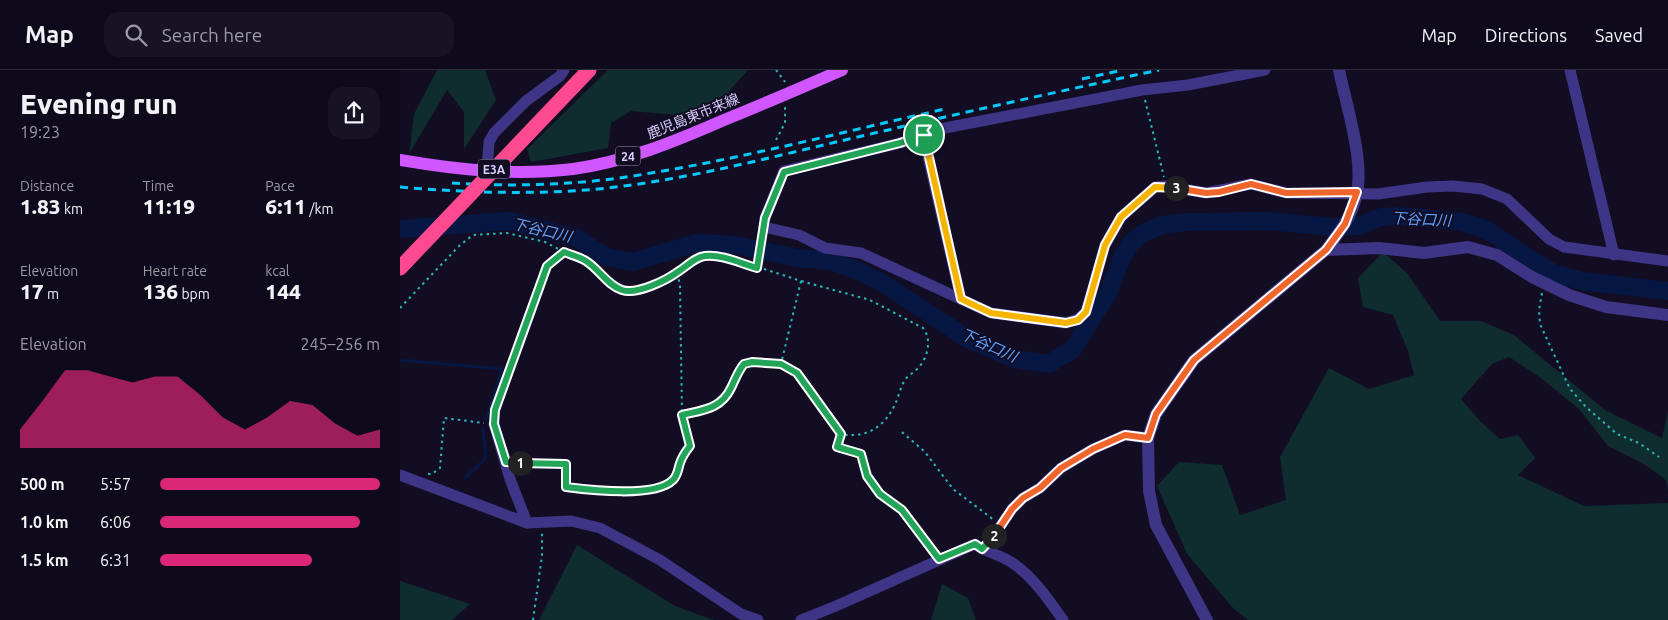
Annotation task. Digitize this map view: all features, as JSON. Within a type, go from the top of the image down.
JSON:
[{"type":"highway","name":"E3A","points":[[400,268],[589,70]]},
{"type":"main road","name":"鹿児島東市来線","points":[[400,160],[451,169],[511,173],[575,169],[616,160],[691,134],[842,70]]},
{"type":"street","points":[[487,171],[489,142],[494,133],[526,101],[560,76],[564,70]]},
{"type":"street","points":[[1265,70],[1142,90],[940,129],[900,143],[784,172],[765,218],[764,227],[798,235],[825,248],[861,253],[991,313],[1066,323],[1078,320],[1086,312],[1105,245],[1121,217],[1155,187],[1166,186],[1206,193],[1219,192],[1251,184],[1286,193],[1357,192],[1378,194],[1436,187],[1482,189],[1506,199],[1549,239],[1564,247],[1668,261]]},
{"type":"street","points":[[1207,620],[1156,525],[1149,491],[1148,438],[1156,414],[1194,360],[1326,250],[1345,224],[1357,192],[1357,158],[1339,70]]},
{"type":"street","points":[[1570,70],[1614,254]]},
{"type":"street","points":[[924,135],[961,299]]},
{"type":"street","points":[[1326,250],[1379,248],[1424,253],[1468,247],[1497,255],[1544,283],[1569,295],[1606,307],[1668,315]]},
{"type":"street","points":[[494,424],[510,479],[527,523]]},
{"type":"street","points":[[982,549],[993,537],[1012,509],[1061,468],[1077,458],[1125,435],[1148,438]]},
{"type":"street","points":[[400,475],[527,523],[571,521],[600,528],[660,560],[741,614],[758,620]]},
{"type":"street","points":[[801,620],[975,544],[1013,563],[1030,577],[1063,620]]},
{"type":"path","points":[[776,70],[786,94],[785,123],[776,140]]},
{"type":"path","points":[[1142,90],[1166,186]]},
{"type":"path","points":[[757,268],[764,227]]},
{"type":"path","points":[[400,308],[459,246],[472,235],[507,232],[545,242],[586,261],[622,290],[637,290],[654,285],[677,273],[698,257],[706,255],[870,300],[923,328],[928,334],[929,340],[920,367],[905,380],[892,412],[883,423],[871,432],[861,435],[841,434]]},
{"type":"path","points":[[423,474],[432,474],[440,468],[444,418],[494,424],[495,410],[547,266],[564,252]]},
{"type":"path","points":[[506,462],[566,464],[566,487],[606,492],[655,489],[674,480],[680,462],[690,446],[682,415],[680,285],[677,273]]},
{"type":"path","points":[[781,364],[801,281]]},
{"type":"path","points":[[1544,283],[1539,310],[1540,324],[1570,389],[1586,407],[1617,434],[1639,443],[1659,457]]},
{"type":"path","points":[[682,415],[712,408],[721,403],[728,395],[744,364],[752,362],[781,364],[797,373],[841,434]]},
{"type":"path","points":[[902,432],[925,452],[953,489],[1000,525]]},
{"type":"path","points":[[841,434],[837,447],[861,454],[867,476],[880,494],[902,510],[939,559]]},
{"type":"path","points":[[532,620],[542,556],[542,521]]},
{"type":"green space","points":[[437,70],[485,70],[496,100],[464,149],[464,112],[447,90],[409,154],[414,114]]},
{"type":"green space","points":[[608,70],[748,70],[730,90],[728,105],[692,120],[689,116],[631,111],[611,123],[608,148],[531,162],[527,149]]},
{"type":"green space","points":[[1383,252],[1407,273],[1440,321],[1481,321],[1514,335],[1605,410],[1662,438],[1668,412],[1668,490],[1666,480],[1644,464],[1608,446],[1579,409],[1541,378],[1509,357],[1492,364],[1461,399],[1480,421],[1500,439],[1518,435],[1535,458],[1518,475],[1584,506],[1668,503],[1668,620],[1248,620],[1233,608],[1187,554],[1157,486],[1179,462],[1222,465],[1240,515],[1286,500],[1280,457],[1329,368],[1369,389],[1414,375],[1408,351],[1393,315],[1363,307],[1358,278]]},
{"type":"green space","points":[[577,545],[675,606],[714,620],[539,620]]},
{"type":"green space","points":[[400,581],[470,604],[452,620],[400,620]]},
{"type":"green space","points":[[942,584],[968,598],[976,620],[931,620]]},
{"type":"waterway","name":"下谷口川","points":[[400,229],[508,221],[577,238],[606,257],[632,262],[698,243],[736,245],[797,258],[831,261],[861,272],[883,283],[968,339],[1015,359],[1049,364],[1073,349],[1108,293],[1122,258],[1131,243],[1143,233],[1162,225],[1188,222],[1268,221],[1333,227],[1359,226],[1381,217],[1396,216],[1457,221],[1477,226],[1490,232],[1556,274],[1582,281],[1668,291]]},
{"type":"waterway","points":[[400,360],[502,369],[486,419]]},
{"type":"waterway","points":[[465,478],[486,458],[483,429]]},
{"type":"railway","points":[[1082,79],[1123,70]]},
{"type":"railway","points":[[400,187],[528,192],[571,191],[641,184],[711,171],[965,112],[1159,70]]},
{"type":"railway","points":[[452,183],[500,185],[549,184],[621,178],[683,168],[945,109]]},
{"type":"route","points":[[924,135],[961,299],[991,313],[1066,323],[1078,320],[1086,312],[1105,245],[1121,217],[1155,187],[1166,186],[1206,193],[1219,192],[1251,184],[1286,193],[1357,192],[1345,224],[1326,250],[1194,360],[1156,414],[1148,438],[1125,435],[1093,449],[1061,468],[1040,488],[1023,498],[1012,509],[993,537],[982,549],[975,544],[939,559],[902,510],[880,494],[867,476],[861,454],[837,447],[841,434],[797,373],[781,364],[752,362],[744,364],[728,395],[721,403],[712,408],[682,415],[690,446],[680,462],[674,480],[655,489],[606,492],[566,487],[566,464],[506,462],[494,424],[495,410],[547,266],[557,256],[564,252],[586,261],[622,290],[637,290],[654,285],[677,273],[698,257],[706,255],[757,268],[765,218],[784,172],[900,143],[924,135]]}]
